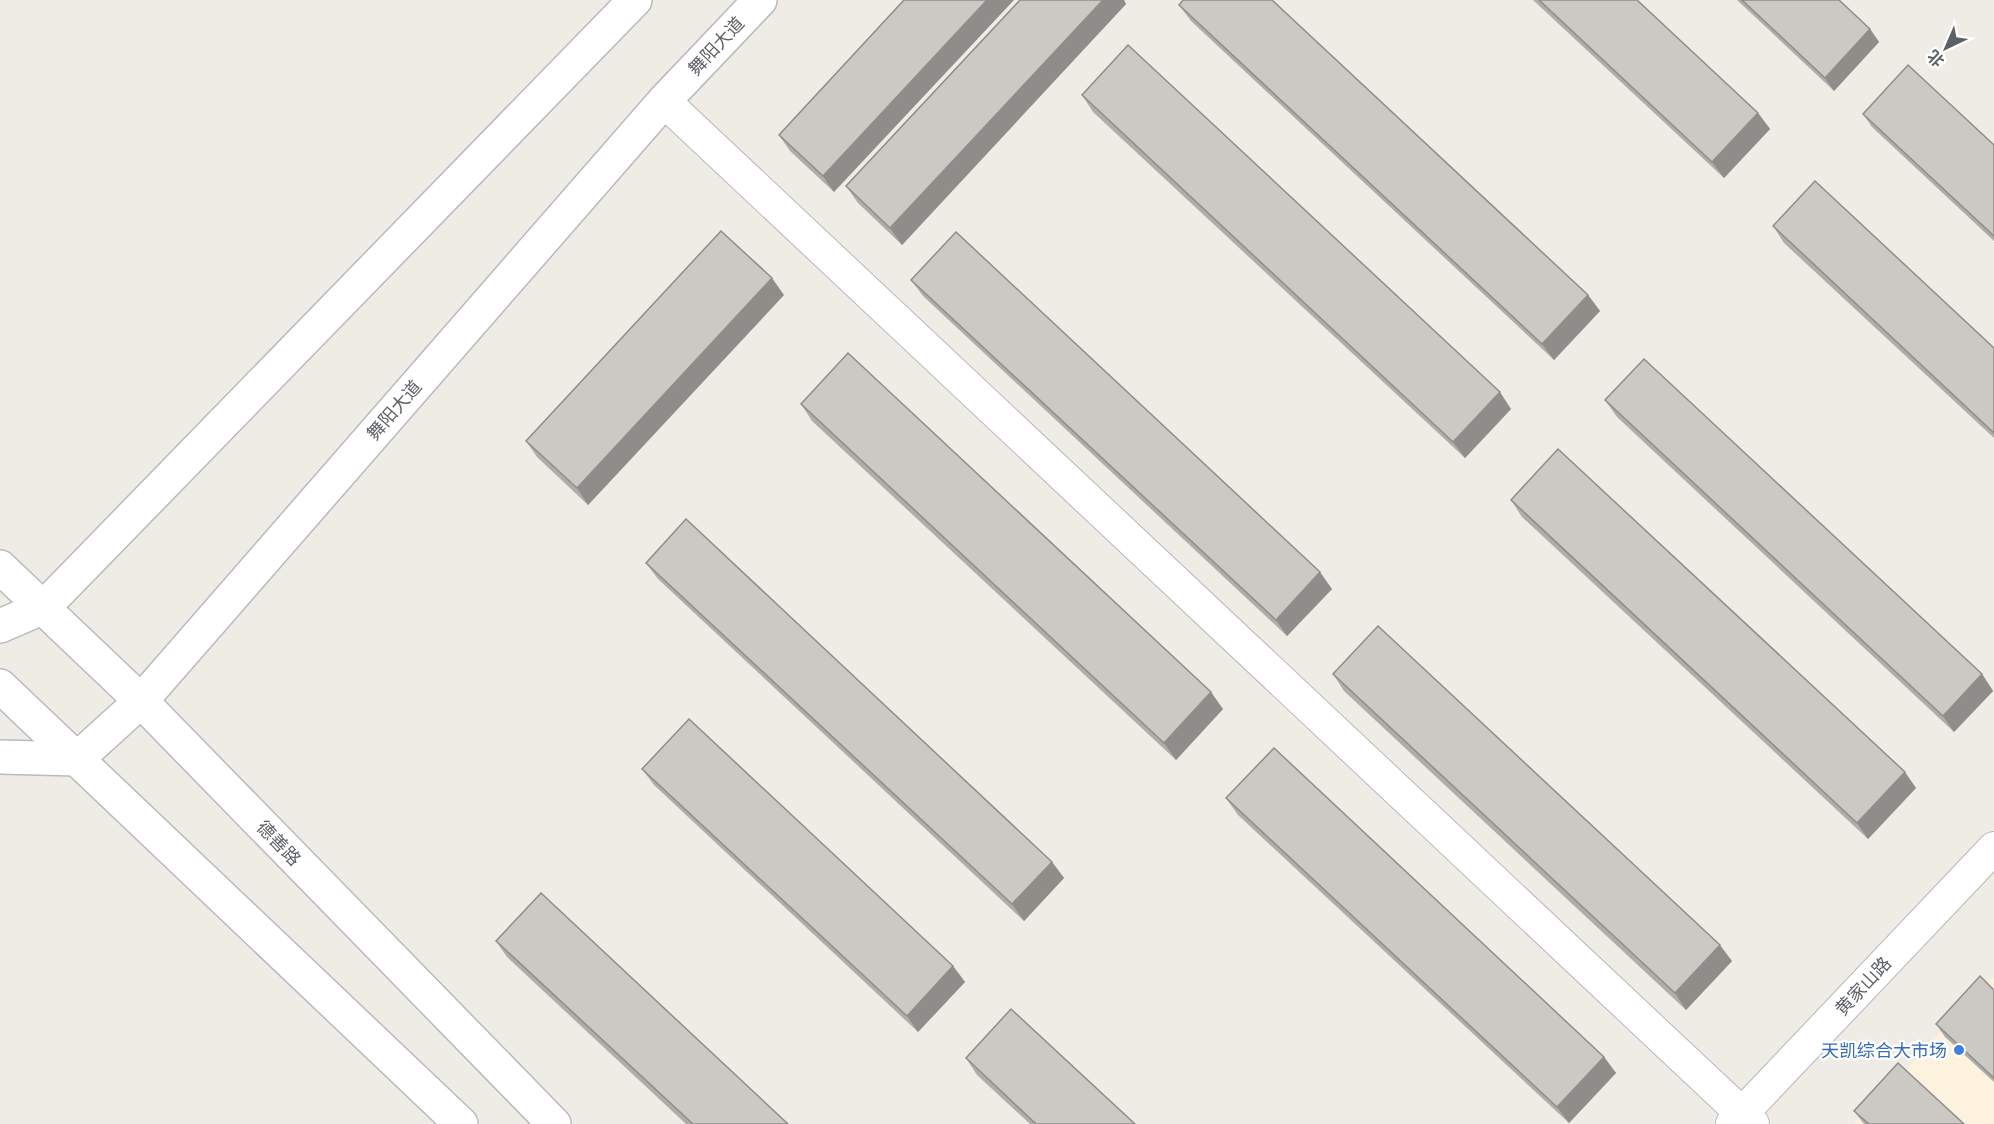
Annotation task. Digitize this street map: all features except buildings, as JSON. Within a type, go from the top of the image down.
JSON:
[{"type":"main road","points":[[0,626],[44,607],[635,0]]},
{"type":"main road","name":"舞阳大道","points":[[77,759],[141,701],[664,101],[760,0]]},
{"type":"main road","name":"德善路","points":[[0,567],[141,701],[554,1124]]},
{"type":"main road","points":[[0,686],[461,1124]]},
{"type":"main road","points":[[0,757],[77,759]]},
{"type":"street","points":[[664,101],[1742,1121]]},
{"type":"street","name":"黄家山路","points":[[1742,1121],[1994,848]]},
{"type":"shaded area","name":"天凯综合大市场","points":[[1994,976],[1994,1124],[1854,1124]]},
{"type":"place","name":"天凯综合大市场","points":[[1959,1050]]}]
